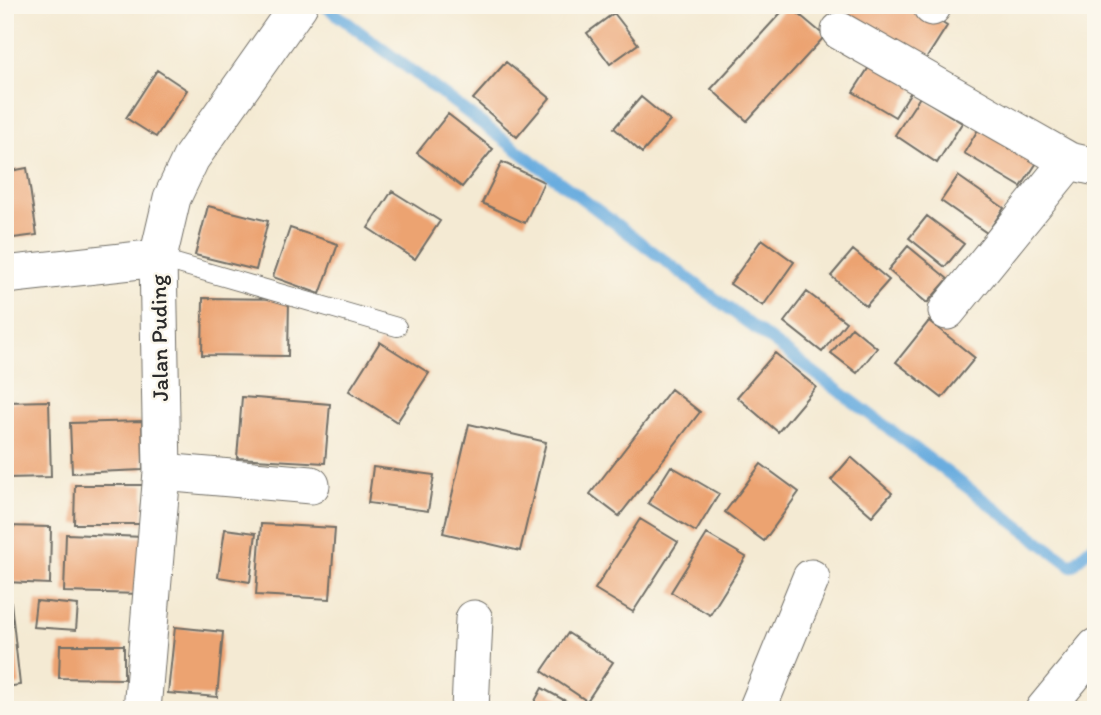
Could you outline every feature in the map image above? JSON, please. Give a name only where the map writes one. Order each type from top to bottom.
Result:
[{"type":"street","name":"Jalan Puding","points":[[142,710],[162,472],[158,258],[167,211],[191,158],[296,9]]},
{"type":"street","points":[[840,31],[1082,164],[947,311]]},
{"type":"street","points":[[5,275],[158,258]]},
{"type":"street","points":[[162,472],[311,485]]},
{"type":"street","points":[[757,710],[811,578]]},
{"type":"street","points":[[470,710],[474,619]]},
{"type":"street","points":[[1044,710],[1096,648]]},
{"type":"lane","points":[[158,258],[397,327]]},
{"type":"building","points":[[788,5],[825,36],[747,121],[711,89]]},
{"type":"building","points":[[832,5],[914,5],[947,26],[921,67],[830,10]]},
{"type":"building","points":[[614,13],[638,44],[610,64],[587,33]]},
{"type":"building","points":[[873,61],[914,87],[895,117],[853,92]]},
{"type":"building","points":[[506,62],[550,98],[517,137],[473,99]]},
{"type":"building","points":[[157,70],[187,90],[156,137],[126,118]]},
{"type":"building","points":[[641,97],[670,121],[642,153],[614,128]]},
{"type":"building","points":[[920,97],[962,123],[937,163],[895,135]]},
{"type":"building","points":[[448,114],[493,149],[462,187],[417,153]]},
{"type":"building","points":[[982,123],[1040,158],[1021,187],[964,153]]},
{"type":"building","points":[[502,162],[544,182],[525,223],[482,203]]},
{"type":"building","points":[[27,168],[37,235],[5,239],[5,172]]},
{"type":"building","points":[[958,176],[1004,208],[987,233],[941,201]]},
{"type":"building","points":[[392,191],[440,221],[415,259],[368,228]]},
{"type":"building","points":[[208,206],[268,221],[256,270],[195,255]]},
{"type":"building","points":[[927,216],[964,244],[945,267],[909,238]]},
{"type":"building","points":[[290,228],[338,244],[320,294],[273,277]]},
{"type":"building","points":[[762,239],[794,262],[763,306],[730,284]]},
{"type":"building","points":[[908,246],[948,279],[927,303],[888,270]]},
{"type":"building","points":[[853,250],[889,280],[866,306],[831,276]]},
{"type":"building","points":[[807,292],[846,322],[822,352],[784,322]]},
{"type":"building","points":[[203,298],[289,299],[288,356],[202,355]]},
{"type":"building","points":[[929,321],[975,358],[942,398],[896,362]]},
{"type":"building","points":[[852,327],[877,348],[857,373],[831,353]]},
{"type":"building","points":[[380,342],[429,373],[397,422],[349,391]]},
{"type":"building","points":[[775,353],[816,387],[778,432],[737,397]]},
{"type":"building","points":[[671,389],[700,412],[619,516],[590,494]]},
{"type":"building","points":[[242,397],[330,404],[325,463],[237,458]]},
{"type":"building","points":[[49,401],[51,477],[5,478],[5,402]]},
{"type":"building","points":[[142,421],[143,470],[72,473],[70,423]]},
{"type":"building","points":[[469,424],[546,442],[520,551],[443,533]]},
{"type":"building","points":[[851,457],[892,493],[872,516],[831,480]]},
{"type":"building","points":[[761,464],[799,492],[764,541],[725,512]]},
{"type":"building","points":[[671,466],[719,494],[696,532],[648,503]]},
{"type":"building","points":[[373,467],[434,475],[428,511],[368,503]]},
{"type":"building","points":[[75,485],[144,485],[143,524],[74,524]]},
{"type":"building","points":[[640,519],[678,542],[633,612],[595,589]]},
{"type":"building","points":[[261,524],[335,528],[330,599],[256,595]]},
{"type":"building","points":[[5,526],[51,527],[50,584],[5,582]]},
{"type":"building","points":[[225,529],[256,533],[250,582],[218,577]]},
{"type":"building","points":[[66,534],[144,537],[142,594],[64,592]]},
{"type":"building","points":[[707,534],[746,557],[710,615],[671,592]]},
{"type":"building","points":[[10,593],[20,685],[5,687],[5,594]]},
{"type":"building","points":[[36,601],[78,605],[76,630],[33,627]]},
{"type":"building","points":[[175,627],[223,632],[217,697],[168,693]]},
{"type":"building","points":[[568,633],[613,662],[587,701],[542,671]]},
{"type":"building","points":[[60,645],[124,645],[124,679],[59,678]]},
{"type":"building","points":[[542,688],[582,710],[530,710]]},
{"type":"waterway","points":[[324,5],[1072,566],[1096,542]]}]
